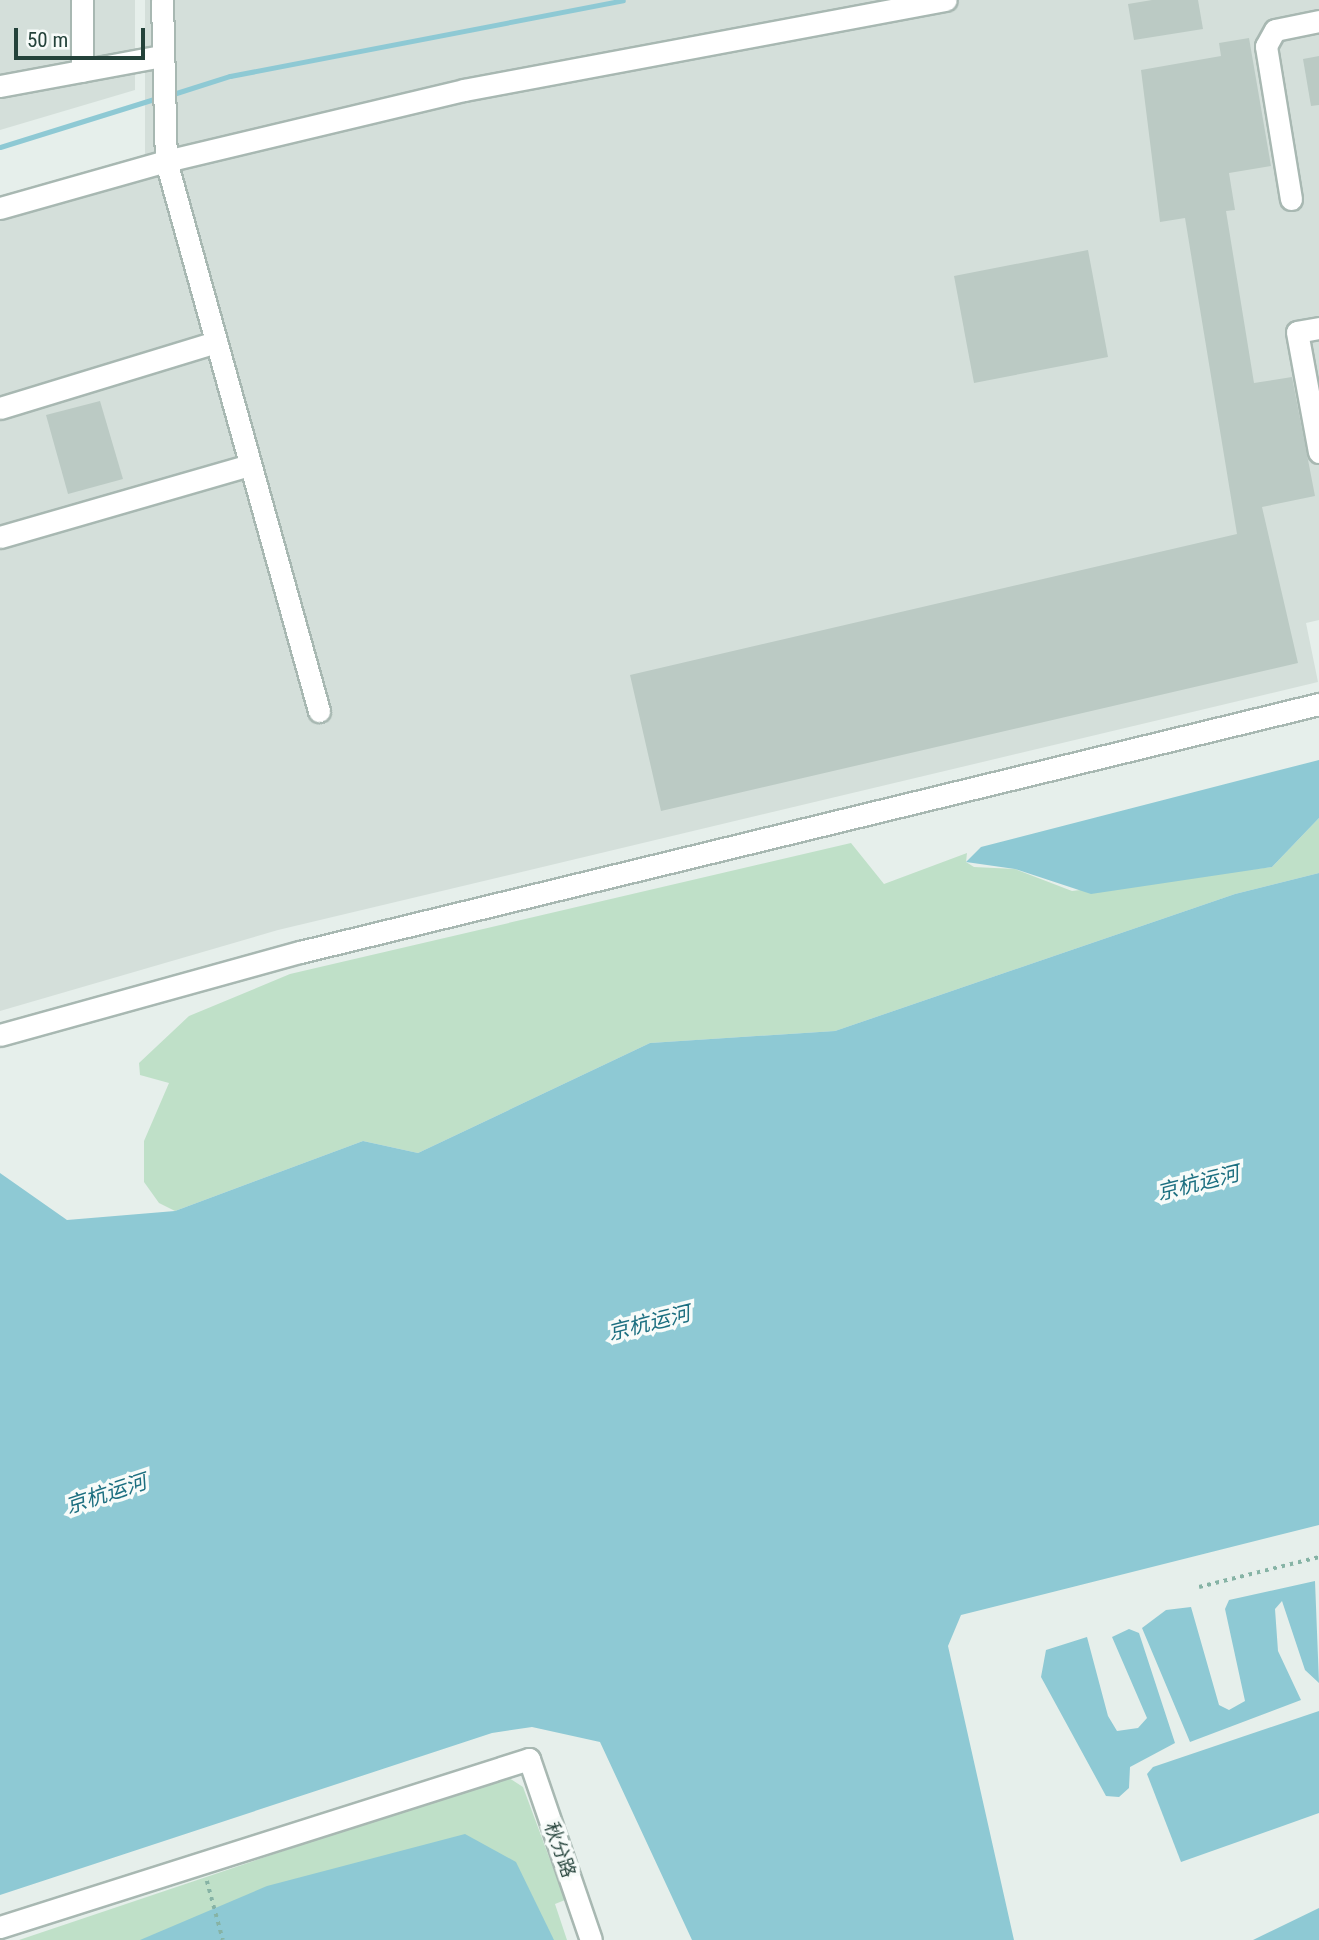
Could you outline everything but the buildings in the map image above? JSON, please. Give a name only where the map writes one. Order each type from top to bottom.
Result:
[{"type":"street","points":[[82,0],[82,71]]},
{"type":"street","points":[[162,0],[163,133],[166,161],[319,711]]},
{"type":"street","points":[[0,208],[166,161],[464,90],[946,0]]},
{"type":"street","points":[[1291,199],[1266,46],[1275,30],[1319,21]]},
{"type":"street","points":[[0,86],[82,71],[162,64]]},
{"type":"street","points":[[1319,328],[1297,332],[1319,452]]},
{"type":"street","points":[[0,408],[216,342]]},
{"type":"street","points":[[0,537],[250,465]]},
{"type":"street","points":[[0,1035],[300,952],[1319,704]]},
{"type":"street","name":"秋分路","points":[[203,1865],[529,1759],[591,1940]]},
{"type":"street","points":[[0,1927],[203,1865]]},
{"type":"path","points":[[1199,1587],[1319,1557]]},
{"type":"path","points":[[203,1865],[223,1940]]},
{"type":"shaded area","points":[[0,0],[135,0],[135,90],[0,130]]},
{"type":"shaded area","points":[[145,0],[1319,0],[1319,620],[1306,623],[1318,682],[278,930],[0,1011],[0,221],[145,178]]},
{"type":"green space","points":[[1319,818],[1319,873],[1235,894],[835,1031],[650,1043],[418,1153],[363,1141],[175,1211],[159,1203],[144,1182],[144,1141],[169,1083],[140,1075],[139,1063],[189,1016],[290,974],[851,843],[884,884],[967,853],[966,862],[974,867],[1015,869],[1072,891],[1272,867]]},
{"type":"green space","points":[[506,1776],[523,1787],[565,1900],[555,1904],[567,1940],[19,1940]]},
{"type":"water","points":[[1319,760],[1319,818],[1272,867],[1091,894],[1015,869],[966,862],[981,847]]},
{"type":"water","name":"京杭运河","points":[[1319,873],[1319,1525],[961,1615],[948,1646],[1014,1940],[692,1940],[600,1742],[532,1727],[492,1733],[0,1895],[0,1173],[67,1220],[175,1211],[363,1141],[418,1153],[650,1043],[835,1031],[1235,894]]},
{"type":"water","points":[[1315,1581],[1319,1683],[1305,1670],[1282,1601],[1275,1609],[1278,1651],[1301,1700],[1190,1742],[1142,1628],[1166,1610],[1191,1607],[1219,1705],[1229,1710],[1245,1701],[1225,1609],[1229,1600]]},
{"type":"water","points":[[1129,1629],[1139,1633],[1175,1743],[1130,1767],[1129,1788],[1119,1797],[1106,1796],[1041,1677],[1046,1650],[1087,1637],[1108,1716],[1117,1731],[1138,1728],[1147,1718],[1112,1637]]},
{"type":"water","points":[[1319,1711],[1319,1813],[1181,1862],[1147,1774],[1153,1767]]},
{"type":"water","points":[[465,1834],[516,1862],[554,1940],[140,1940],[267,1886]]},
{"type":"water","points":[[1319,1908],[1319,1940],[1253,1940]]},
{"type":"waterway","points":[[170,95],[230,76],[623,0]]},
{"type":"waterway","points":[[0,147],[161,97]]}]
